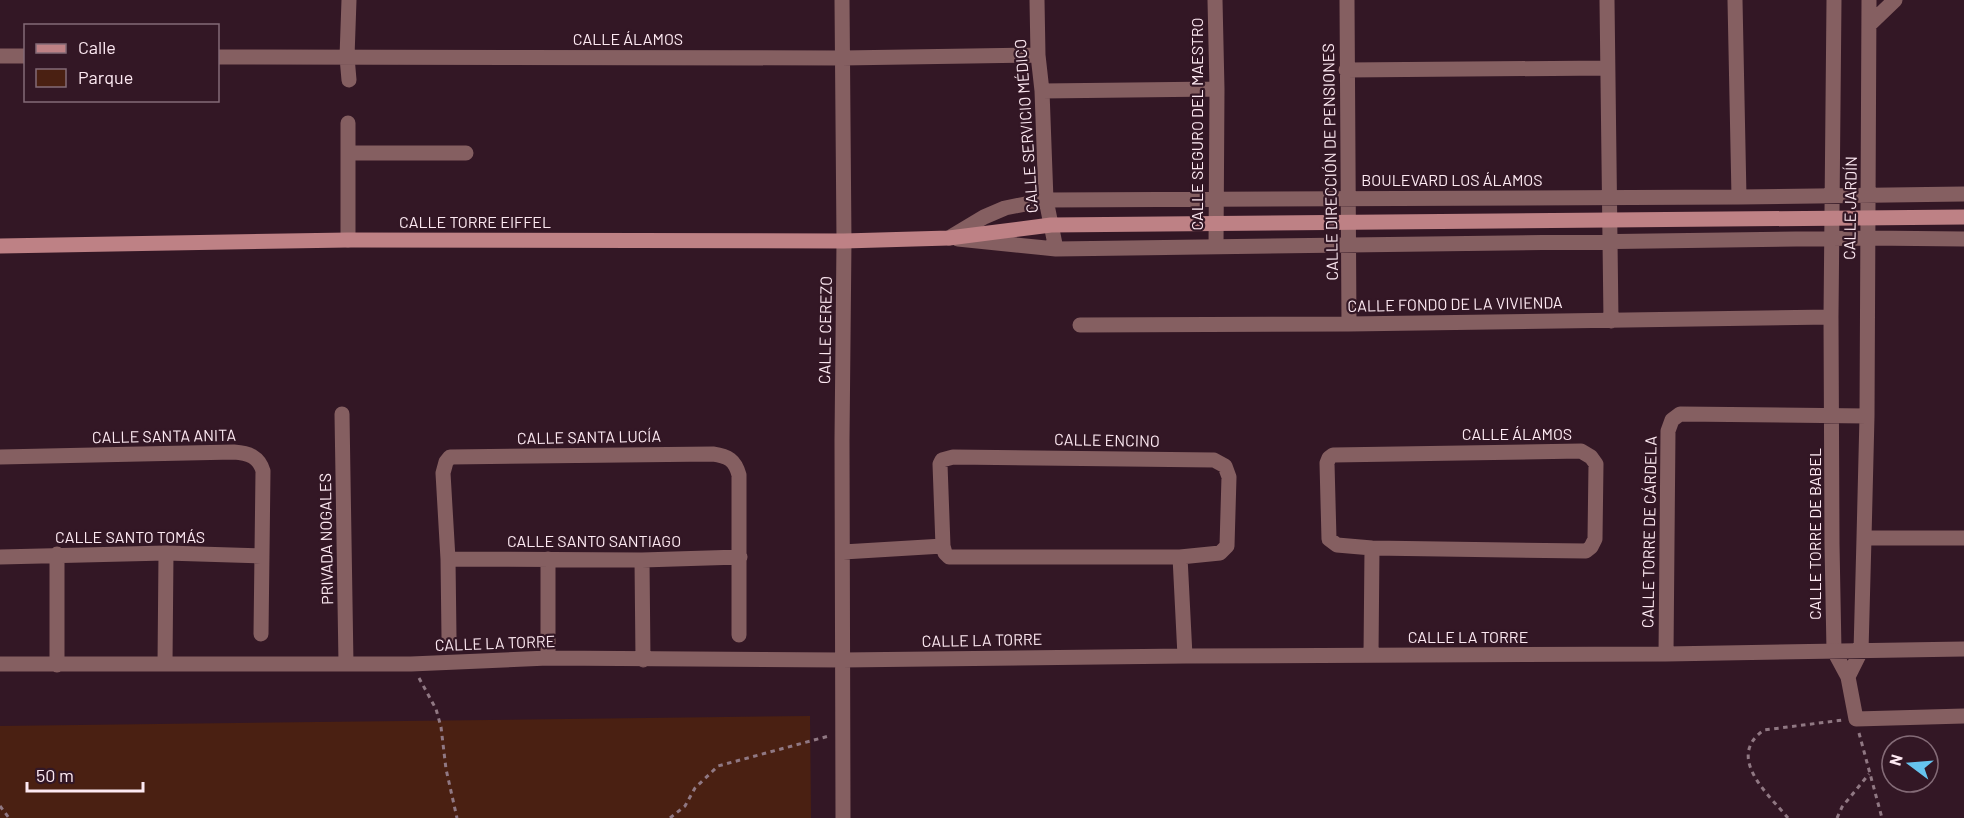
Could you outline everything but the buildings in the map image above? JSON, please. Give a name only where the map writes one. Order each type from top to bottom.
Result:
[{"type":"street","points":[[350,0],[347,57],[350,80]]},
{"type":"street","name":"CALLE CEREZO","points":[[842,0],[843,818]]},
{"type":"street","name":"CALLE SERVICIO MÉDICO","points":[[1037,0],[1046,200],[1056,249]]},
{"type":"street","name":"CALLE SEGURO DEL MAESTRO","points":[[1215,0],[1216,247]]},
{"type":"street","name":"CALLE DIRECCIÓN DE PENSIONES","points":[[1347,0],[1349,324]]},
{"type":"street","points":[[1606,0],[1611,321]]},
{"type":"street","points":[[1735,0],[1739,197]]},
{"type":"street","name":"CALLE JARDÍN","points":[[1833,416],[1831,218],[1834,0]]},
{"type":"street","name":"CALLE JARDÍN","points":[[1867,416],[1869,0]]},
{"type":"street","points":[[1869,25],[1895,0]]},
{"type":"street","name":"CALLE ÁLAMOS","points":[[219,57],[842,58],[1038,55]]},
{"type":"street","points":[[0,56],[24,56]]},
{"type":"street","points":[[1346,70],[1606,68]]},
{"type":"street","points":[[1042,91],[1217,89]]},
{"type":"street","points":[[348,123],[348,240]]},
{"type":"street","points":[[348,153],[466,153]]},
{"type":"street","name":"BOULEVARD LOS ÁLAMOS","points":[[949,238],[1005,208],[1046,200],[1964,194]]},
{"type":"street","points":[[949,238],[1051,225],[1964,217]]},
{"type":"street","points":[[949,238],[1056,249],[1868,238],[1964,239]]},
{"type":"street","name":"CALLE TORRE EIFFEL","points":[[0,246],[348,240],[844,241],[949,238]]},
{"type":"street","name":"CALLE FONDO DE LA VIVIENDA","points":[[1080,325],[1611,321],[1831,316]]},
{"type":"street","name":"PRIVADA NOGALES","points":[[342,414],[346,664]]},
{"type":"street","name":"CALLE TORRE DE CÁRDELA","points":[[1666,654],[1668,431],[1672,420],[1680,414],[1833,416]]},
{"type":"street","points":[[1833,416],[1867,416],[1861,651],[1848,676]]},
{"type":"street","name":"CALLE TORRE DE BABEL","points":[[1833,416],[1834,651]]},
{"type":"street","name":"CALLE ÁLAMOS","points":[[1576,451],[1587,453],[1596,464],[1595,539],[1592,547],[1586,551],[1372,548],[1337,545],[1329,539],[1327,463],[1333,455],[1576,451]]},
{"type":"street","name":"CALLE SANTA ANITA","points":[[0,457],[234,452],[252,456],[259,461],[263,471],[261,634]]},
{"type":"street","name":"CALLE SANTA LUCÍA","points":[[449,637],[448,559],[443,473],[446,462],[450,458],[690,454],[724,456],[734,462],[737,467],[740,557],[739,635]]},
{"type":"street","name":"CALLE ENCINO","points":[[947,458],[1214,460],[1225,466],[1229,477],[1227,546],[1220,553],[1180,557],[951,557],[945,553],[943,546],[940,464],[947,458]]},
{"type":"street","points":[[1864,538],[1964,538]]},
{"type":"street","name":"CALLE ENCINO","points":[[843,552],[943,546]]},
{"type":"street","points":[[1371,655],[1372,548]]},
{"type":"street","points":[[165,664],[166,553]]},
{"type":"street","name":"CALLE SANTO TOMÁS","points":[[0,557],[166,553],[261,556]]},
{"type":"street","points":[[57,554],[57,665]]},
{"type":"street","name":"CALLE SANTO SANTIAGO","points":[[448,559],[642,560],[740,557]]},
{"type":"street","points":[[1180,557],[1185,656]]},
{"type":"street","points":[[548,559],[548,658]]},
{"type":"street","points":[[642,560],[643,660]]},
{"type":"street","name":"CALLE LA TORRE","points":[[0,664],[411,664],[548,658],[842,660],[1666,654],[1964,649]]},
{"type":"street","points":[[1834,651],[1848,676],[1856,719],[1964,716]]},
{"type":"path","points":[[411,664],[436,709],[457,818]]},
{"type":"path","points":[[1788,818],[1753,777],[1749,763],[1749,748],[1754,737],[1764,730],[1856,719],[1882,818]]},
{"type":"path","points":[[670,818],[685,806],[695,788],[718,766],[843,732]]},
{"type":"path","points":[[1837,818],[1842,807],[1870,773]]},
{"type":"path","points":[[0,806],[9,818]]},
{"type":"green space","points":[[810,716],[811,818],[0,818],[0,726]]}]
